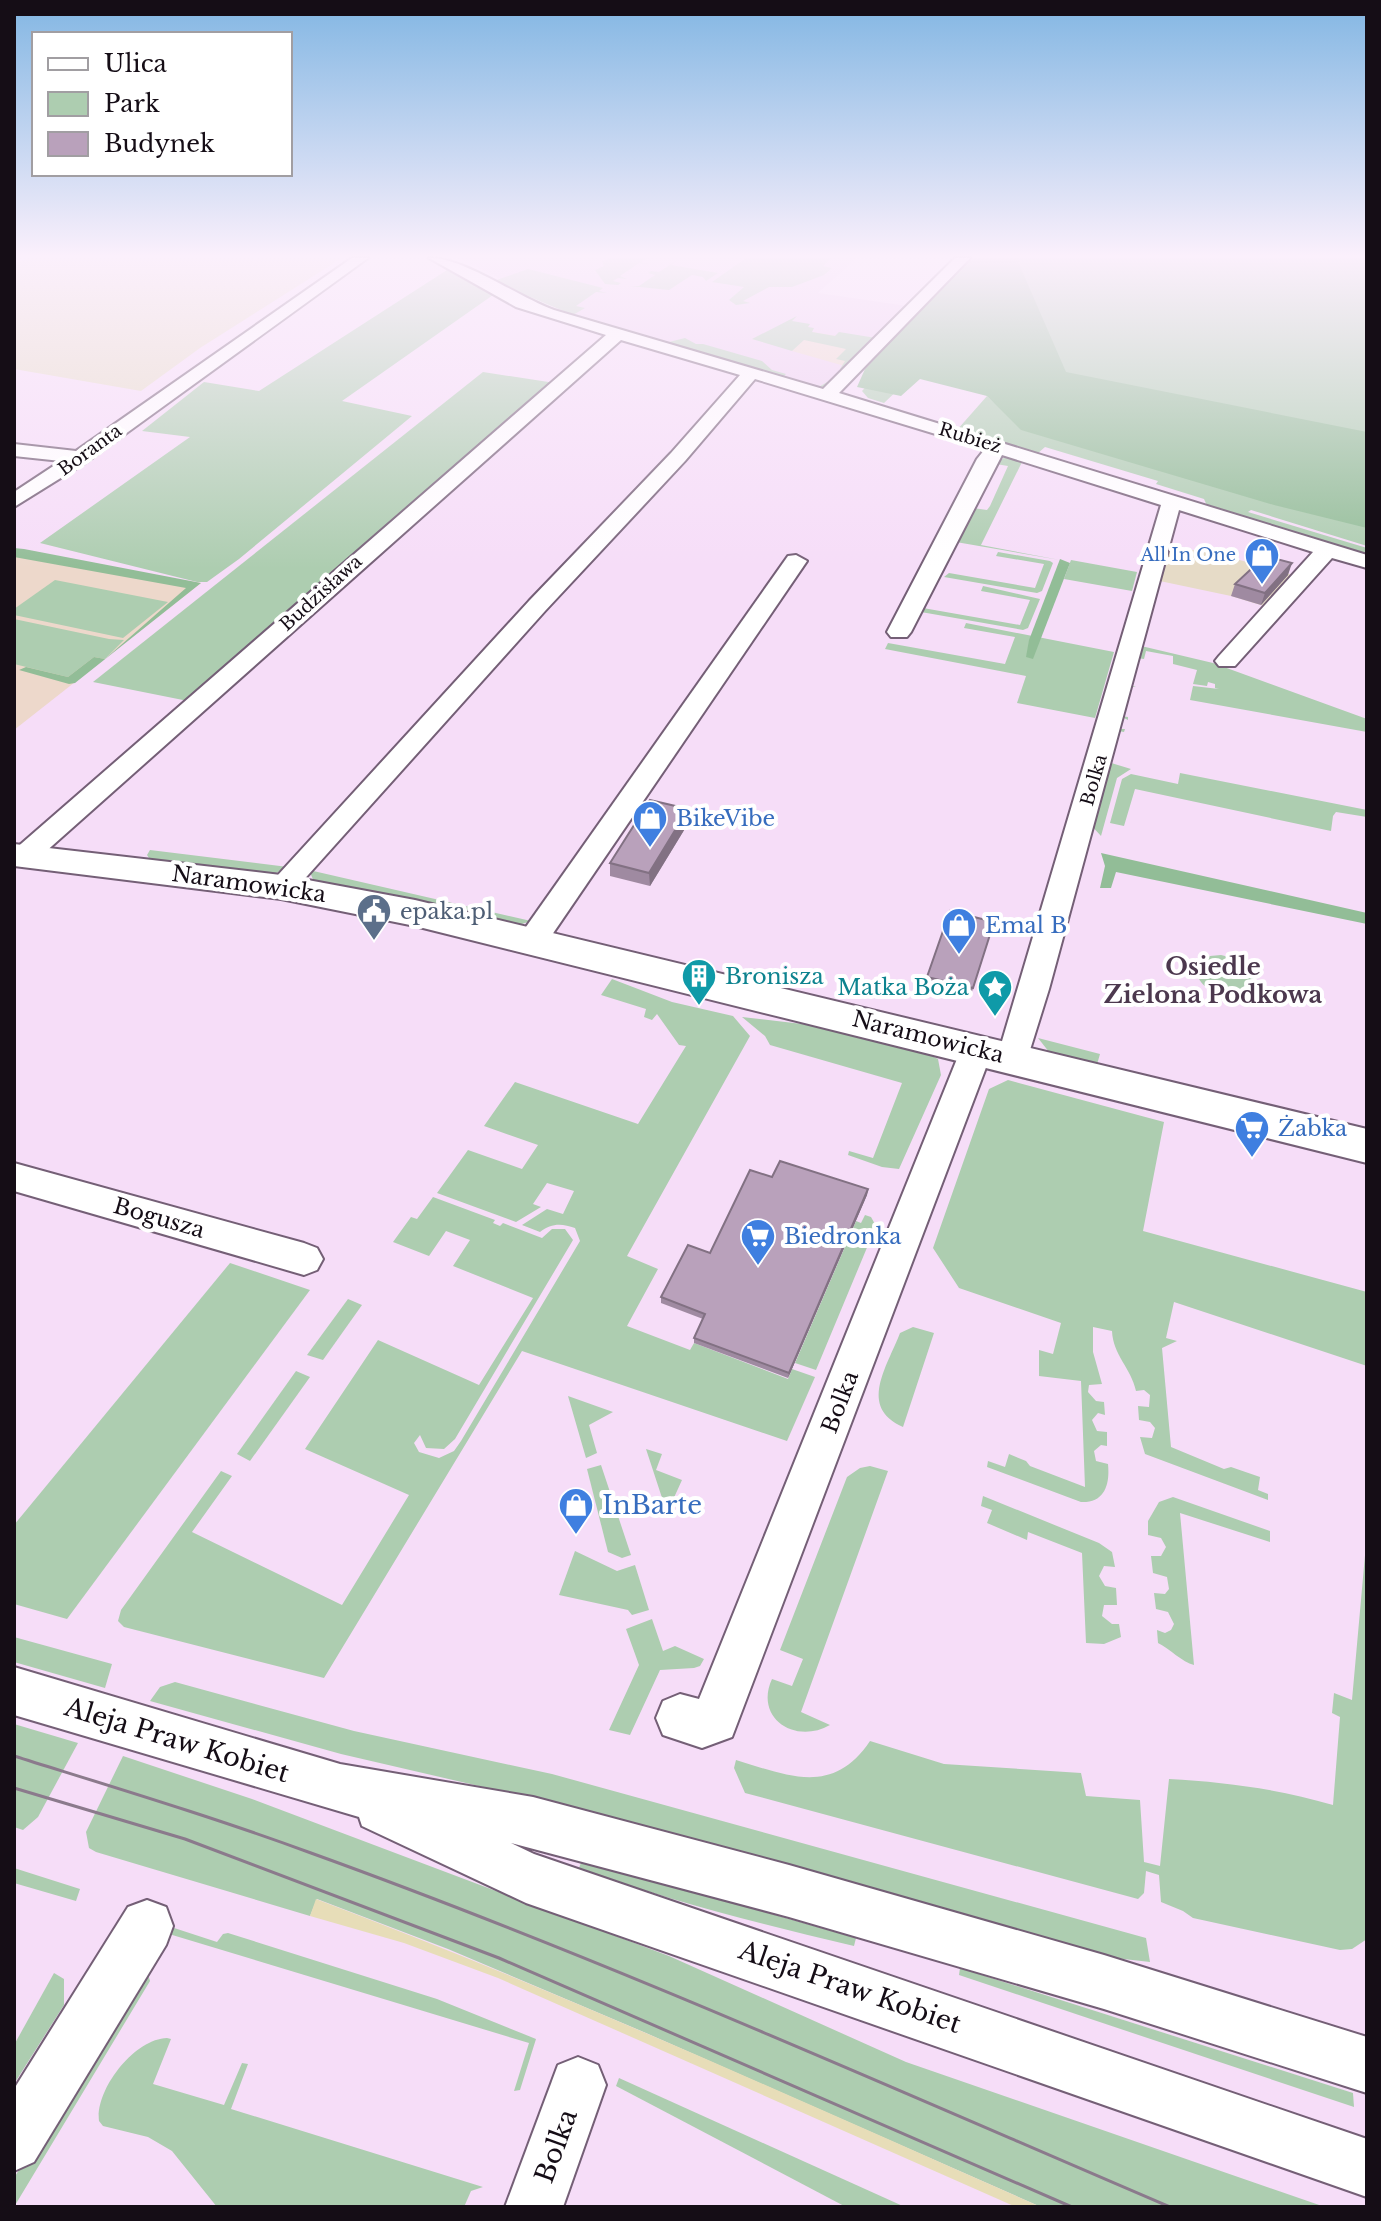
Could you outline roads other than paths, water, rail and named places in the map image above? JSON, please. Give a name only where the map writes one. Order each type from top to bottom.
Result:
[{"type":"street","name":"Boranta","points":[[14,501],[81,457],[209,362]]},
{"type":"street","name":"Budzisława","points":[[19,855],[586,362]]},
{"type":"street","name":"Rubież","points":[[715,362],[1367,562]]},
{"type":"street","points":[[827,395],[860,362]]},
{"type":"street","points":[[281,887],[537,606],[678,457],[751,373]]},
{"type":"street","points":[[899,632],[987,459],[998,447]]},
{"type":"street","points":[[14,450],[81,457]]},
{"type":"street","name":"Bolka","points":[[680,1718],[702,1724],[715,1720],[995,1054],[1110,721],[1129,640],[1173,502]]},
{"type":"street","points":[[1227,661],[1327,550]]},
{"type":"street","points":[[532,941],[796,561]]},
{"type":"street","name":"Naramowicka","points":[[19,855],[281,887],[415,913],[1367,1146]]},
{"type":"street","name":"Bogusza","points":[[14,1177],[304,1259]]},
{"type":"street","name":"Aleja Praw Kobiet","points":[[14,1691],[340,1789],[548,1826],[789,1891],[1104,1982],[1367,2065]]},
{"type":"street","name":"Aleja Praw Kobiet","points":[[340,1789],[526,1877],[1367,2168]]},
{"type":"street","points":[[14,2142],[147,1926]]},
{"type":"street","name":"Bolka","points":[[534,2207],[578,2085]]},
{"type":"tram line","points":[[14,1756],[274,1840],[528,1935],[1170,2207]]},
{"type":"tram line","points":[[14,1788],[185,1839],[499,1958],[1072,2207]]},
{"type":"place","name":"All In One","points":[[1262,586]]},
{"type":"place","name":"BikeVibe","points":[[650,849]]},
{"type":"place","name":"epaka.pl","points":[[374,942]]},
{"type":"place","name":"Emal B","points":[[959,956]]},
{"type":"place","name":"Bronisza","points":[[699,1007]]},
{"type":"place","name":"Matka Boża","points":[[995,1018]]},
{"type":"place","name":"Żabka","points":[[1252,1159]]},
{"type":"place","name":"Biedronka","points":[[758,1267]]},
{"type":"place","name":"InBarte","points":[[576,1536]]},
{"type":"district","name":"Osiedle Zielona Podkowa","points":[[1213,980]]}]
